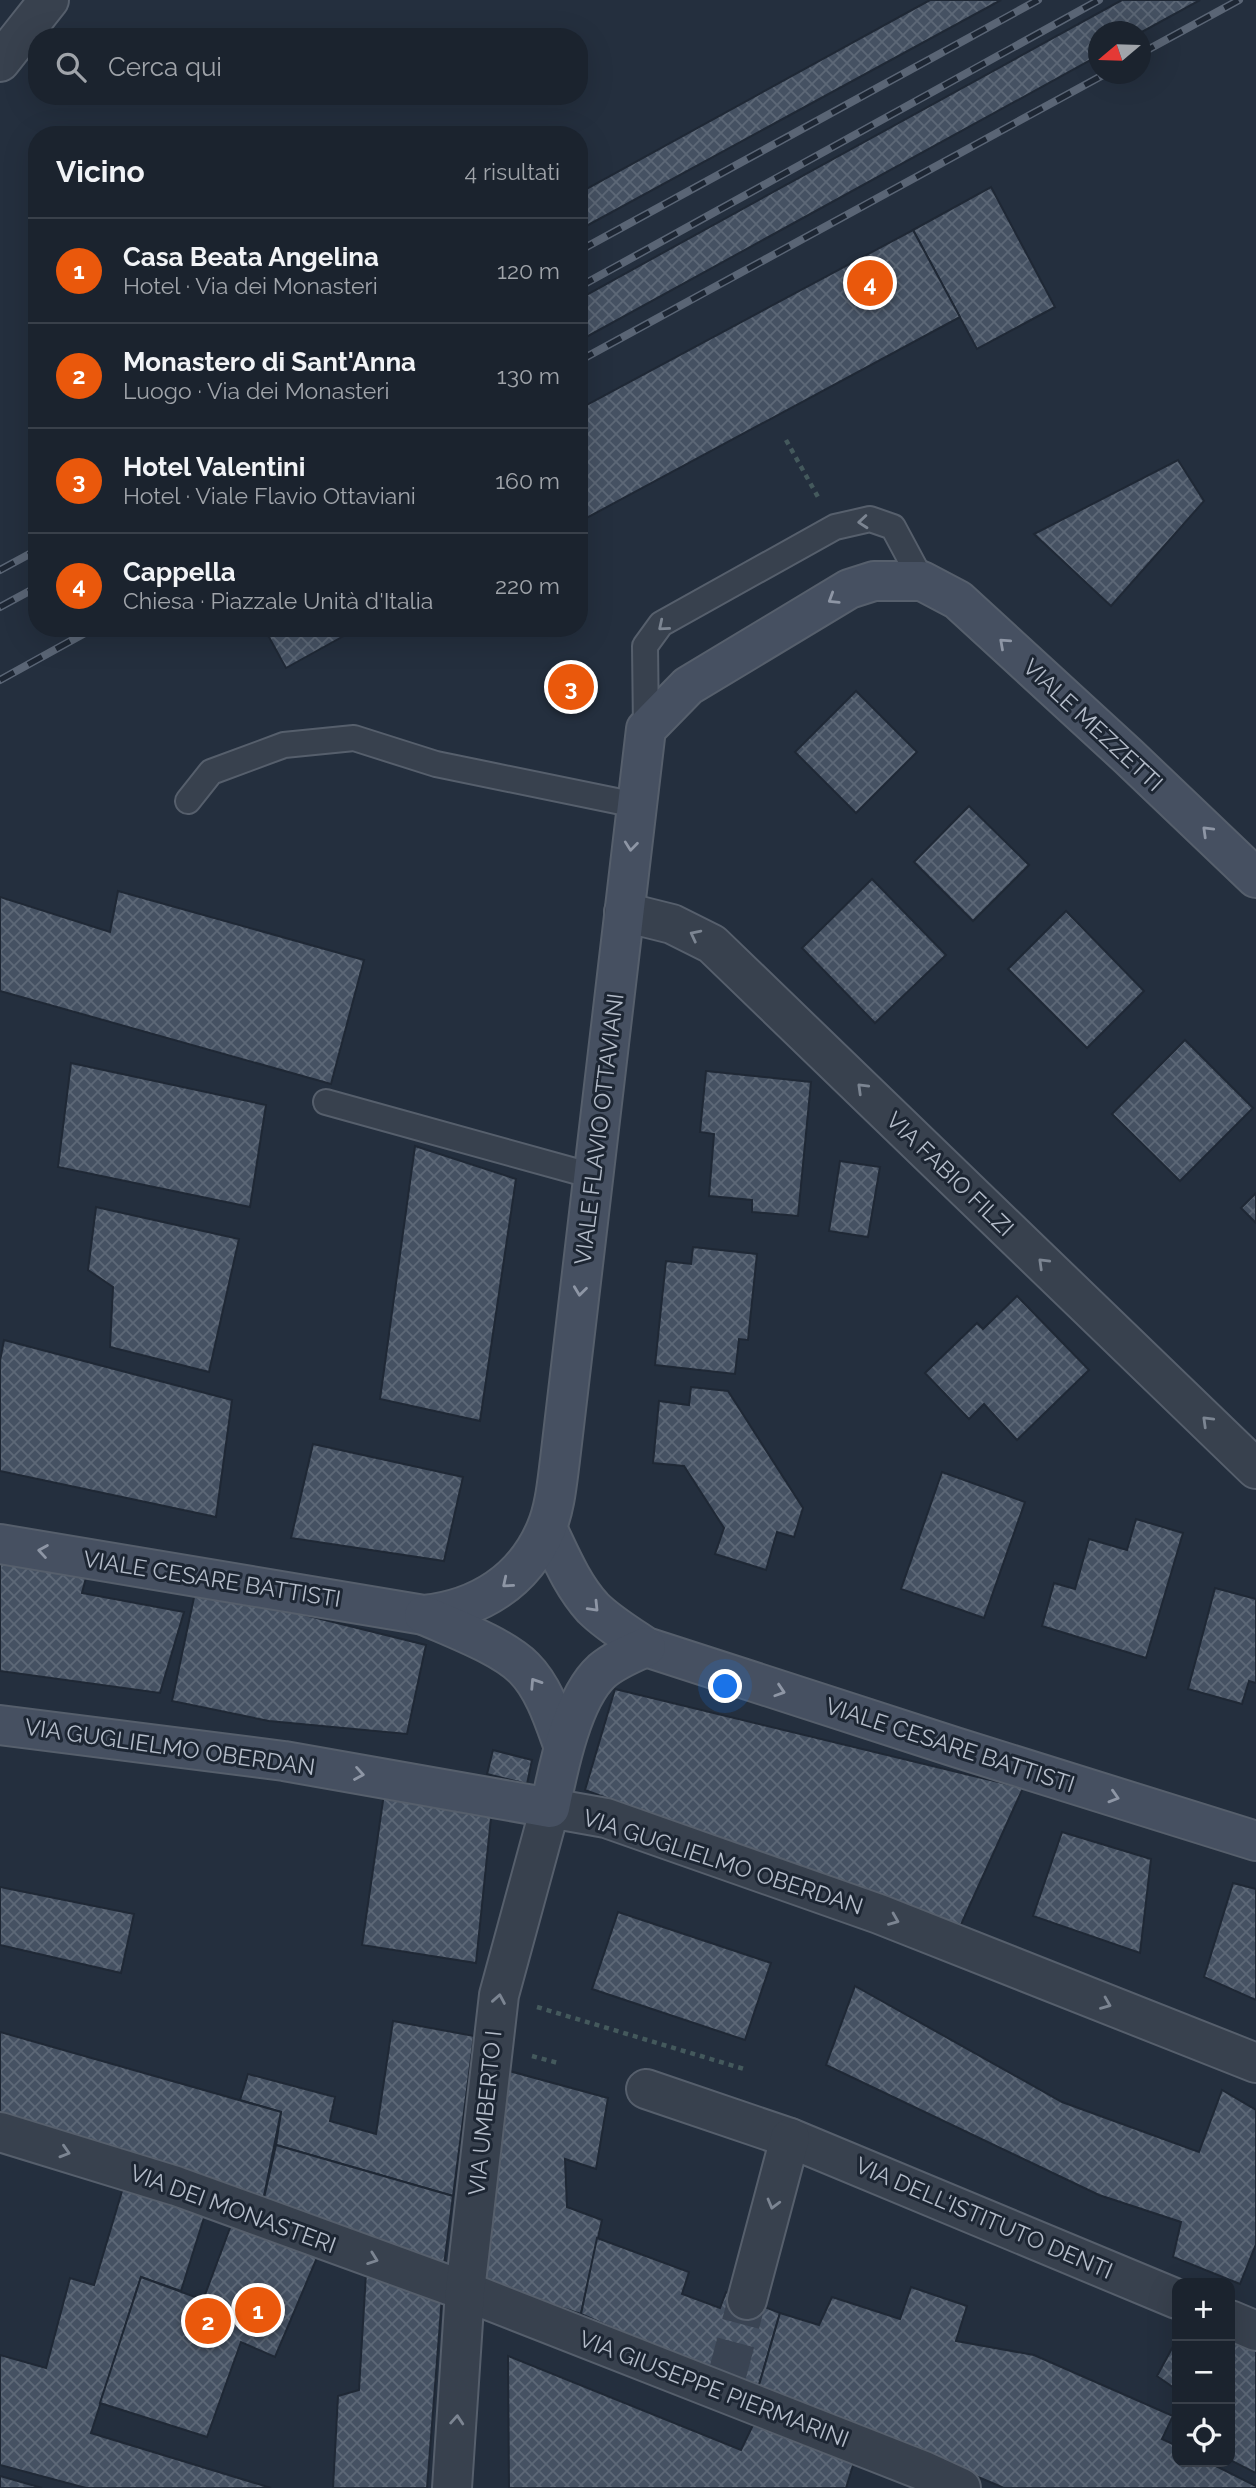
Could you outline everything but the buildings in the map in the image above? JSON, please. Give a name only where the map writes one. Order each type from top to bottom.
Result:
[{"type":"main road","points":[[646,729],[688,686],[849,589],[874,581],[922,581]]},
{"type":"main road","name":"VIALE MEZZETTI","points":[[922,581],[958,600],[1256,878]]},
{"type":"main road","name":"VIALE FLAVIO OTTAVIANI","points":[[547,1528],[560,1460],[646,729]]},
{"type":"main road","name":"VIALE CESARE BATTISTI","points":[[0,1544],[424,1615],[445,1613],[466,1606],[499,1590],[525,1566],[547,1528]]},
{"type":"main road","name":"VIALE CESARE BATTISTI","points":[[547,1528],[576,1586],[594,1608],[646,1647],[968,1752],[1256,1841]]},
{"type":"main road","name":"VIALE CESARE BATTISTI","points":[[424,1615],[507,1655],[525,1669],[540,1689],[563,1745]]},
{"type":"main road","points":[[563,1745],[589,1687],[600,1673],[616,1661],[646,1647]]},
{"type":"main road","name":"VIA GUGLIELMO OBERDAN","points":[[0,1725],[284,1760],[550,1808]]},
{"type":"main road","name":"VIA UMBERTO I","points":[[550,1808],[563,1745]]},
{"type":"street","points":[[0,62],[49,0]]},
{"type":"street","name":"VIA FABIO FILZI","points":[[624,912],[672,924],[712,944],[1256,1469]]},
{"type":"street","name":"VIA UMBERTO I","points":[[452,2488],[465,2291],[499,1995],[550,1808]]},
{"type":"street","name":"VIA GUGLIELMO OBERDAN","points":[[550,1808],[606,1818],[879,1914],[1256,2063]]},
{"type":"street","name":"VIA DELL'ISTITUTO DENTI","points":[[646,2090],[790,2138],[1172,2297]]},
{"type":"street","name":"VIA DEI MONASTERI","points":[[0,2132],[176,2186],[465,2291]]},
{"type":"street","points":[[747,2301],[790,2138]]},
{"type":"street","name":"VIA GIUSEPPE PIERMARINI","points":[[465,2291],[724,2385],[961,2488]]},
{"type":"street","points":[[1235,2322],[1256,2331]]},
{"type":"lane","points":[[646,729],[645,646],[661,624],[835,527],[870,519],[893,527],[922,581]]},
{"type":"lane","points":[[188,801],[211,772],[284,745],[354,738],[436,764],[636,805]]},
{"type":"lane","points":[[326,1102],[593,1176]]},
{"type":"path","points":[[786,440],[835,527]]},
{"type":"path","points":[[499,1995],[744,2069]]},
{"type":"tunnel","points":[[726,2379],[747,2300]]},
{"type":"railway","points":[[588,246],[1038,0]]},
{"type":"railway","points":[[588,282],[1099,0]]},
{"type":"railway","points":[[1151,48],[1239,0]]},
{"type":"railway","points":[[588,356],[1088,83]]},
{"type":"railway","points":[[0,570],[28,555]]},
{"type":"railway","points":[[0,607],[28,592]]},
{"type":"railway","points":[[0,680],[78,637]]},
{"type":"place","name":"Cappella","points":[[870,283]]},
{"type":"place","name":"Hotel Valentini","points":[[571,687]]},
{"type":"place","name":"Casa Beata Angelina","points":[[258,2310]]},
{"type":"place","name":"Monastero di Sant'Anna","points":[[208,2321]]}]
